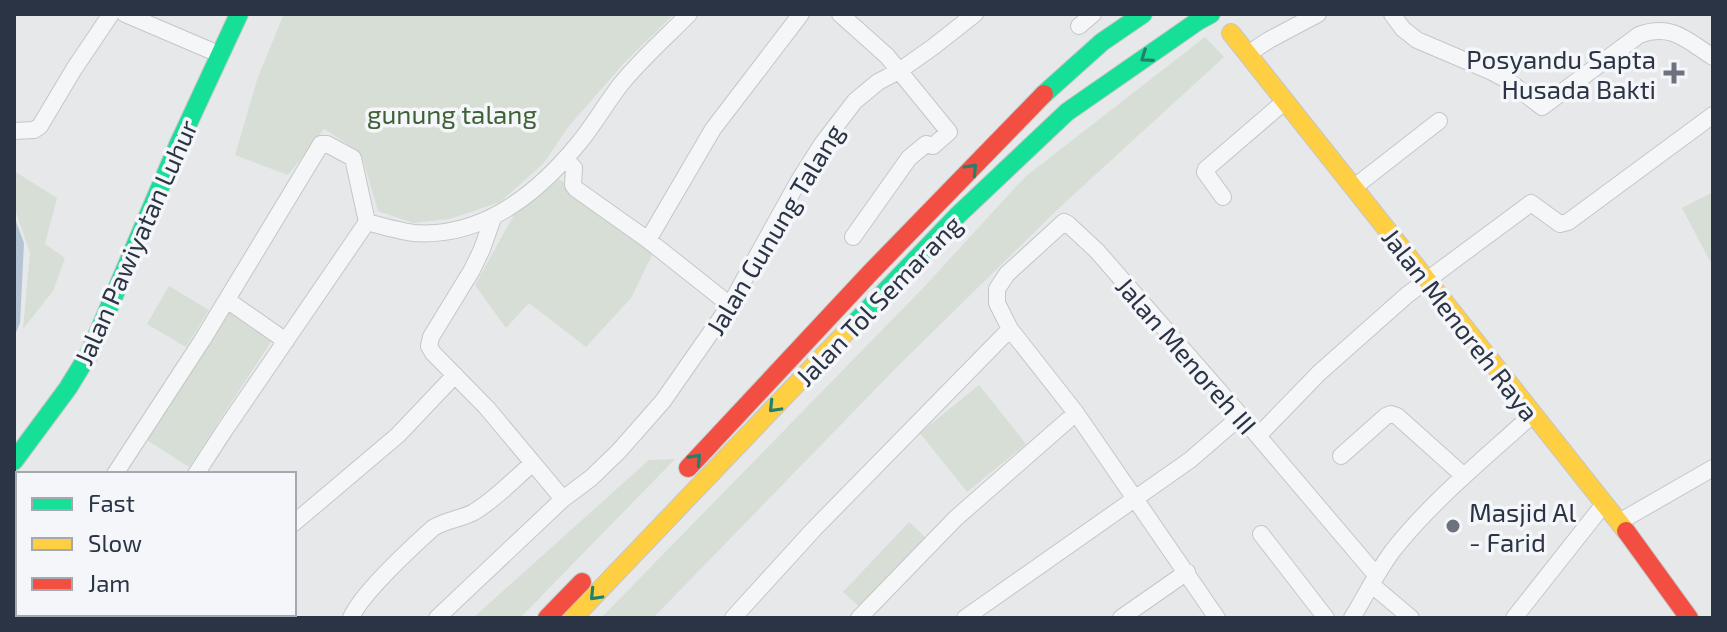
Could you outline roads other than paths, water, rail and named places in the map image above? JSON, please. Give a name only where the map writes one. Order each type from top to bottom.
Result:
[{"type":"main road","name":"Jalan Pawiyatan Luhur","points":[[14,461],[68,388],[90,352],[179,143],[239,14]]},
{"type":"main road","name":"Jalan Tol Semarang","points":[[675,482],[871,272],[1049,89],[1102,42],[1143,14]]},
{"type":"main road","name":"Jalan Tol Semarang","points":[[573,618],[980,194],[1067,112],[1211,14]]},
{"type":"main road","name":"Jalan Menoreh Raya","points":[[1231,33],[1619,522],[1689,618]]},
{"type":"main road","points":[[547,618],[598,564]]},
{"type":"main road","points":[[540,618],[576,587]]},
{"type":"street","points":[[14,131],[34,130],[45,119],[111,14]]},
{"type":"street","points":[[125,14],[221,55]]},
{"type":"street","points":[[367,222],[413,233],[437,233],[475,226],[527,197],[565,159],[624,81],[689,14]]},
{"type":"street","points":[[648,240],[713,129],[801,14]]},
{"type":"street","points":[[840,14],[887,56],[949,132],[933,146],[921,146],[909,158],[853,237]]},
{"type":"street","points":[[1079,26],[1093,14]]},
{"type":"street","points":[[1248,54],[1318,14]]},
{"type":"street","points":[[1392,14],[1403,29],[1417,40],[1507,80],[1542,107],[1639,35],[1653,30],[1666,30],[1713,57]]},
{"type":"street","name":"Jalan Gunung Talang","points":[[437,618],[563,499],[591,478],[663,401],[730,305],[798,182],[834,127],[855,101],[878,82],[899,71],[962,17]]},
{"type":"street","points":[[1223,197],[1205,172],[1206,169],[1284,102]]},
{"type":"street","points":[[1258,436],[1340,354],[1407,295],[1531,203],[1560,224],[1568,222],[1713,115]]},
{"type":"street","points":[[1353,188],[1439,121]]},
{"type":"street","points":[[116,472],[227,300],[321,144],[327,144],[353,158],[367,222],[197,472]]},
{"type":"street","points":[[565,159],[574,168],[575,188],[648,240],[730,305]]},
{"type":"street","points":[[493,218],[472,270],[431,337],[429,346],[487,408],[563,499]]},
{"type":"street","name":"Jalan Menoreh III","points":[[1010,329],[997,303],[997,289],[1007,274],[1062,223],[1067,222],[1097,251],[1241,416],[1374,580],[1411,618]]},
{"type":"street","points":[[227,300],[286,341]]},
{"type":"street","points":[[733,618],[814,529],[1010,329],[1076,413],[1217,618]]},
{"type":"street","points":[[296,521],[398,435],[455,375]]},
{"type":"street","points":[[859,618],[956,518],[1076,413]]},
{"type":"street","points":[[1341,456],[1391,414],[1464,476]]},
{"type":"street","points":[[1352,618],[1394,550],[1424,514],[1532,415]]},
{"type":"street","points":[[965,618],[1190,460],[1241,416]]},
{"type":"street","points":[[351,618],[368,594],[433,528],[459,520],[486,504],[533,463]]},
{"type":"street","points":[[1619,522],[1713,468]]},
{"type":"street","points":[[1514,618],[1604,504]]},
{"type":"street","points":[[1261,534],[1326,618]]},
{"type":"street","points":[[1121,618],[1187,572]]},
{"type":"water","points":[[14,216],[24,243],[20,323],[14,337]]},
{"type":"place","name":"Posyandu Sapta Husada Bakti","points":[[1674,73]]},
{"type":"place","name":"Masjid Al - Farid","points":[[1453,526]]},
{"type":"park label","name":"gunung talang","points":[[452,113]]}]
